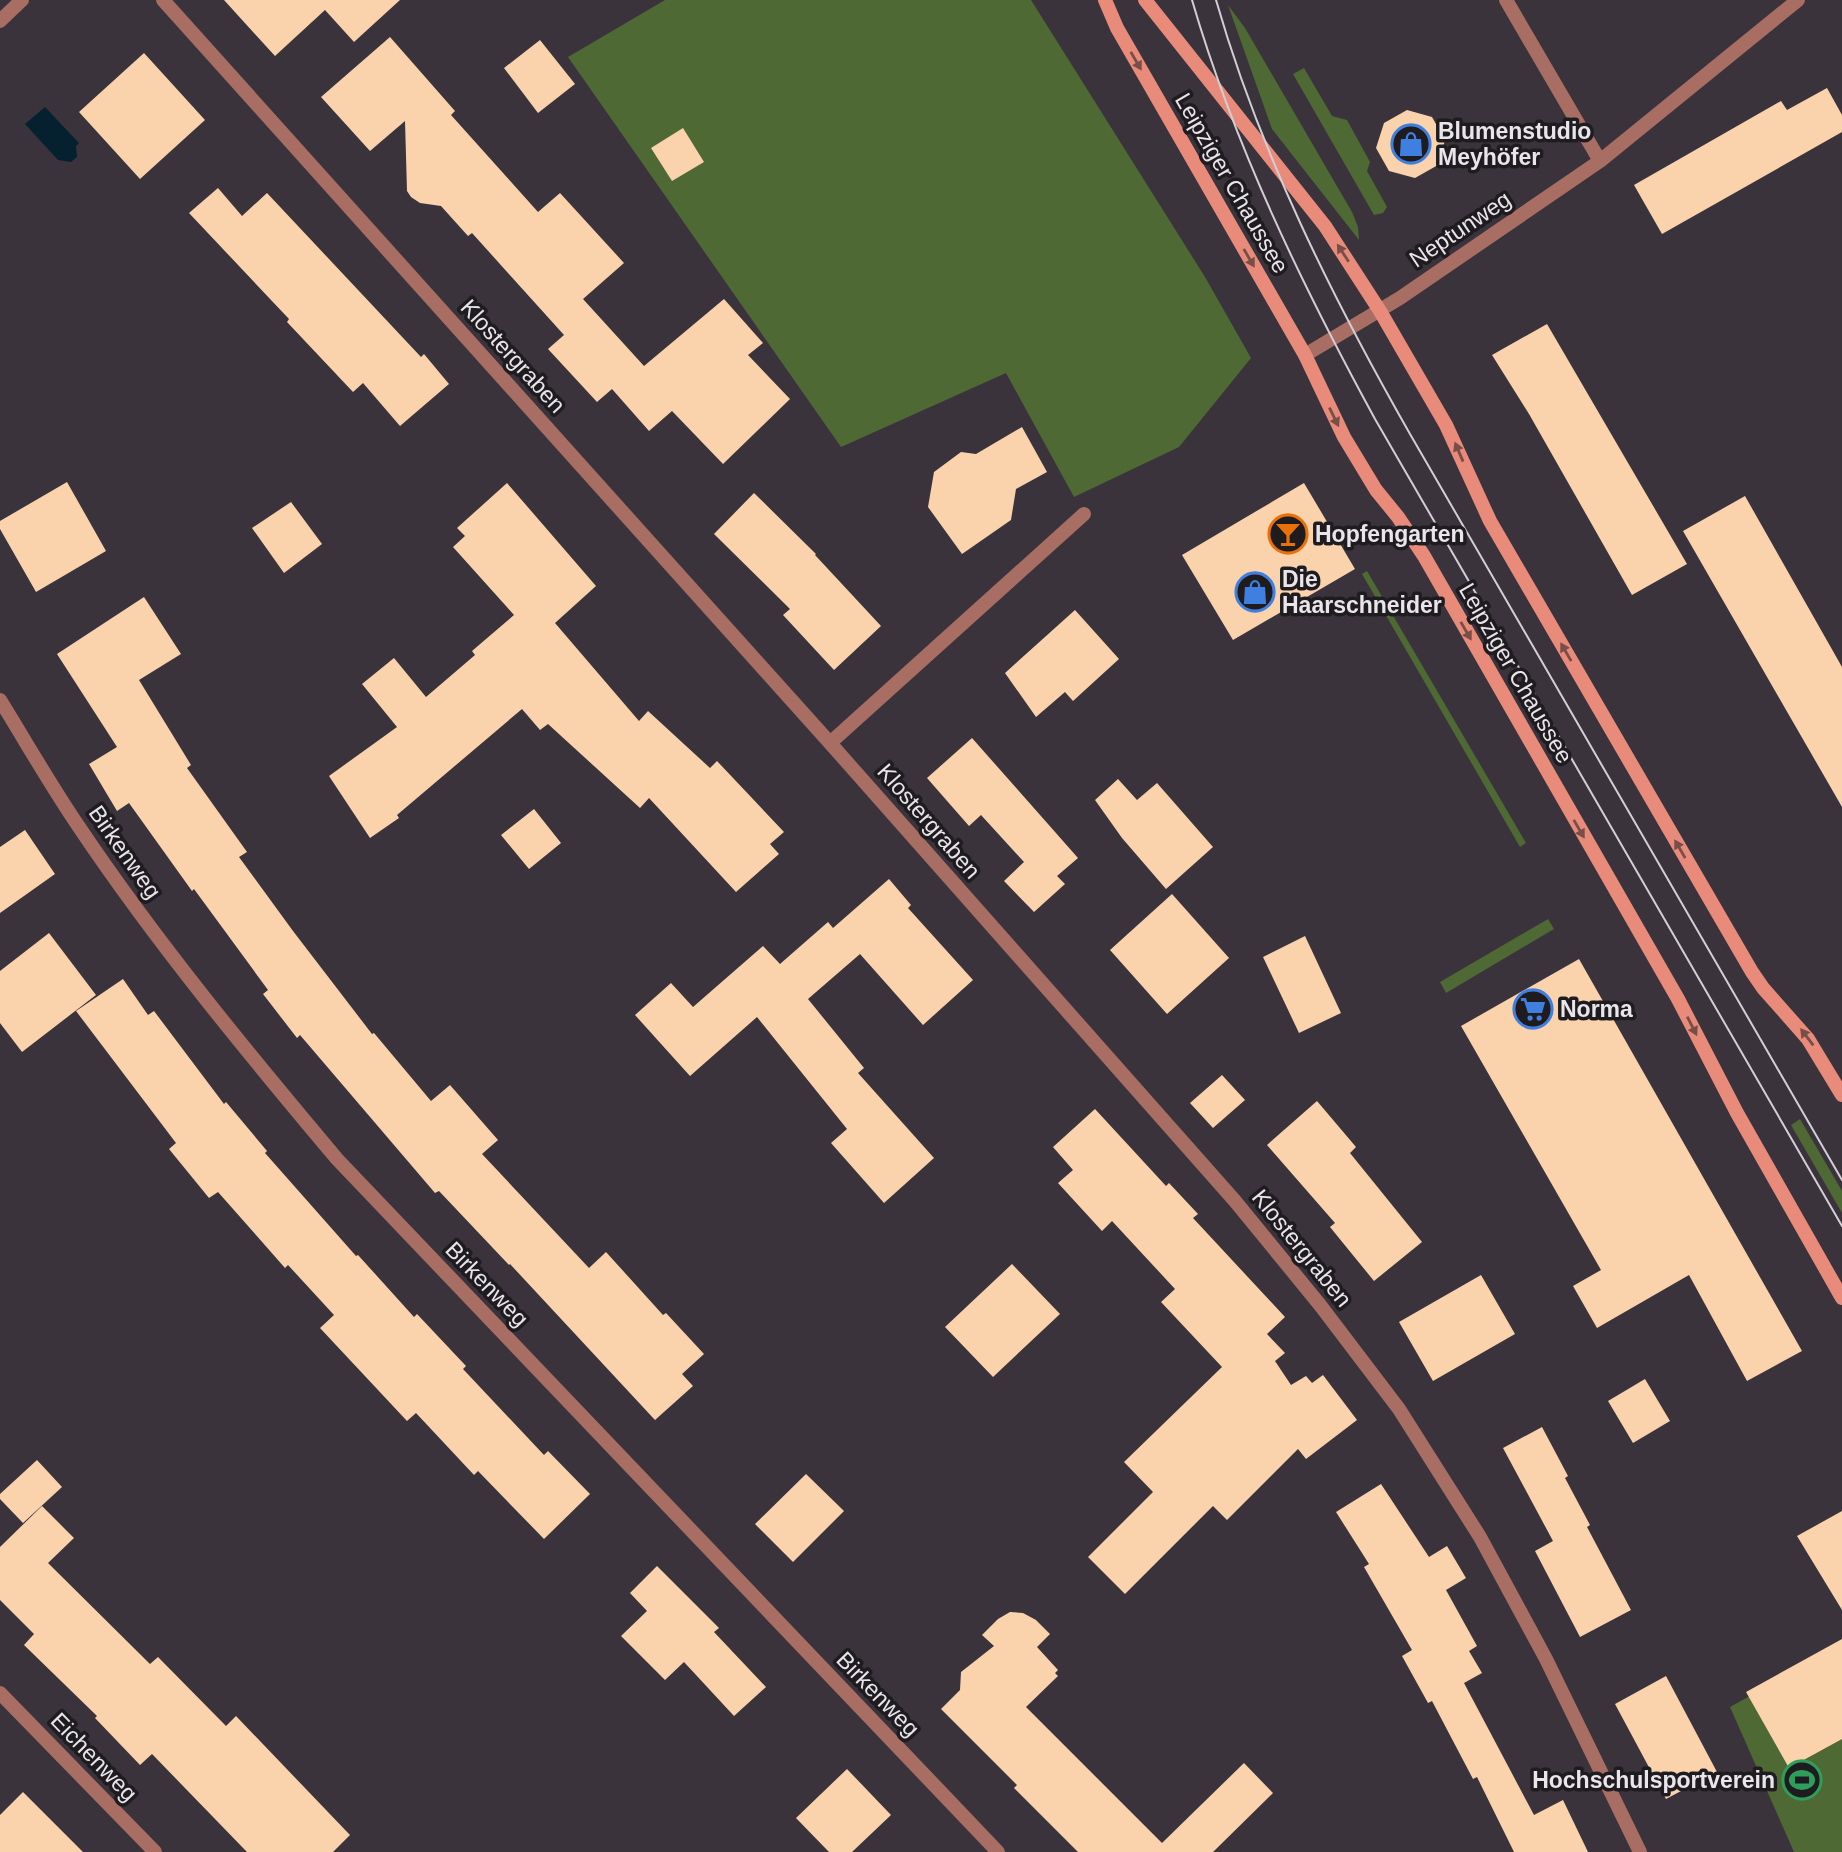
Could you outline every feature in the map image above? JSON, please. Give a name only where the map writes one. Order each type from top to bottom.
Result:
[{"type":"main road","name":"Leipziger Chaussee","points":[[1105,0],[1117,28],[1305,355],[1344,437],[1376,490],[1398,517],[1430,568],[1678,999],[1737,1114],[1842,1298]]},
{"type":"main road","name":"Leipziger Chaussee","points":[[1145,0],[1325,226],[1380,311],[1446,425],[1490,521],[1752,972],[1801,1029],[1842,1095]]},
{"type":"street","points":[[0,21],[22,0]]},
{"type":"street","name":"Klostergraben","points":[[163,0],[830,743],[1235,1201],[1311,1294],[1399,1409],[1501,1575],[1640,1852]]},
{"type":"street","points":[[1506,0],[1600,161]]},
{"type":"street","name":"Neptunweg","points":[[1305,355],[1380,311],[1600,161],[1798,0]]},
{"type":"street","points":[[830,743],[1084,514]]},
{"type":"street","name":"Birkenweg","points":[[0,700],[78,825],[140,913],[246,1049],[337,1159],[998,1852]]},
{"type":"street","name":"Eichenweg","points":[[0,1693],[155,1852]]},
{"type":"green space","points":[[665,0],[1031,0],[1205,277],[1251,358],[1179,447],[1074,497],[1006,373],[841,447],[568,57]]},
{"type":"green space","points":[[1228,5],[1245,28],[1352,212],[1358,227],[1359,240],[1272,129]]},
{"type":"green space","points":[[1304,68],[1332,116],[1347,120],[1370,162],[1367,171],[1387,207],[1383,213],[1374,215],[1293,74]]},
{"type":"green space","points":[[1367,571],[1526,843],[1520,847],[1362,574]]},
{"type":"green space","points":[[1548,919],[1554,929],[1446,993],[1440,982]]},
{"type":"green space","points":[[1800,1119],[1842,1191],[1842,1213],[1791,1125]]},
{"type":"green space","name":"Hochschulsportverein","points":[[1842,1645],[1842,1852],[1794,1852],[1730,1707]]},
{"type":"water","points":[[45,107],[79,143],[76,146],[77,157],[71,162],[58,160],[25,124]]},
{"type":"building","points":[[224,0],[400,0],[354,42],[325,10],[275,56]]},
{"type":"building","points":[[390,37],[455,111],[451,115],[538,212],[560,193],[624,263],[583,299],[644,366],[724,299],[763,343],[748,355],[790,399],[723,464],[672,411],[649,431],[612,389],[597,402],[548,349],[564,335],[472,233],[468,236],[441,206],[420,203],[411,197],[407,191],[405,121],[370,151],[321,97]]},
{"type":"building","points":[[540,40],[575,84],[538,113],[504,68]]},
{"type":"building","points":[[144,53],[205,120],[140,179],[79,112]]},
{"type":"building","points":[[1827,88],[1842,115],[1842,132],[1662,234],[1634,185],[1781,101],[1787,110]]},
{"type":"building","name":"Blumenstudio Meyhöfer","points":[[1407,110],[1432,117],[1445,140],[1438,165],[1415,178],[1389,171],[1376,148],[1384,123]]},
{"type":"building","points":[[683,128],[704,162],[672,181],[651,148]]},
{"type":"building","points":[[218,188],[242,216],[267,193],[421,357],[424,354],[449,384],[400,426],[363,383],[353,392],[287,322],[289,319],[189,213]]},
{"type":"building","points":[[1547,324],[1687,564],[1632,595],[1529,414],[1492,355]]},
{"type":"building","points":[[1022,427],[1047,472],[1016,489],[1011,520],[962,554],[928,507],[934,472],[961,452],[976,454]]},
{"type":"building","points":[[67,482],[106,551],[36,592],[0,529],[0,521]]},
{"type":"building","points":[[507,483],[596,586],[555,623],[639,721],[648,711],[710,768],[717,761],[784,832],[770,844],[779,854],[736,892],[649,798],[640,808],[548,724],[540,730],[522,709],[397,815],[399,818],[370,838],[329,776],[397,727],[362,684],[394,658],[426,697],[475,655],[472,651],[514,615],[453,547],[465,536],[457,528]]},
{"type":"building","points":[[1304,483],[1355,569],[1233,640],[1182,555]]},
{"type":"building","points":[[754,493],[816,554],[881,626],[834,670],[783,615],[790,609],[714,534]]},
{"type":"building","points":[[1745,496],[1842,667],[1842,807],[1683,531]]},
{"type":"building","points":[[291,502],[322,544],[284,573],[252,528]]},
{"type":"building","points":[[144,597],[181,654],[139,680],[191,765],[187,768],[247,852],[239,857],[293,931],[372,1034],[374,1033],[431,1101],[450,1085],[498,1140],[482,1154],[589,1268],[606,1252],[663,1315],[666,1313],[704,1354],[682,1374],[693,1386],[655,1420],[510,1264],[439,1191],[435,1193],[300,1035],[297,1038],[263,994],[268,990],[129,803],[117,811],[89,764],[117,747],[57,654]]},
{"type":"building","points":[[1075,610],[1119,659],[1073,701],[1065,692],[1036,717],[1005,673]]},
{"type":"building","points":[[972,738],[1078,858],[1057,876],[1065,884],[1034,912],[1004,881],[1024,862],[981,815],[969,826],[927,778]]},
{"type":"building","points":[[1118,779],[1137,800],[1157,783],[1213,847],[1166,889],[1122,838],[1095,800]]},
{"type":"building","points":[[534,809],[561,843],[529,869],[501,835]]},
{"type":"building","points":[[25,830],[55,874],[0,913],[0,847]]},
{"type":"building","points":[[889,879],[911,905],[908,908],[973,980],[923,1025],[860,954],[808,999],[864,1068],[858,1073],[934,1158],[884,1203],[831,1143],[847,1129],[757,1017],[690,1076],[635,1015],[671,983],[693,1007],[763,946],[780,964],[828,922],[833,928]]},
{"type":"building","points":[[1172,894],[1229,958],[1167,1014],[1110,950]]},
{"type":"building","points":[[49,933],[96,995],[22,1052],[0,1023],[0,971]]},
{"type":"building","points":[[1305,936],[1341,1013],[1299,1033],[1263,957]]},
{"type":"building","points":[[1579,959],[1802,1351],[1747,1381],[1689,1275],[1597,1328],[1573,1286],[1601,1270],[1461,1026]]},
{"type":"building","points":[[123,979],[148,1015],[154,1011],[224,1104],[226,1102],[267,1151],[265,1153],[356,1256],[358,1255],[414,1317],[417,1314],[466,1366],[463,1369],[544,1455],[548,1451],[590,1494],[544,1539],[478,1471],[474,1475],[416,1413],[407,1421],[320,1328],[334,1315],[288,1265],[285,1268],[218,1192],[209,1198],[169,1149],[176,1143],[76,1011]]},
{"type":"building","points":[[1222,1075],[1245,1100],[1213,1128],[1190,1103]]},
{"type":"building","points":[[1317,1101],[1356,1147],[1350,1153],[1422,1242],[1374,1281],[1330,1227],[1335,1223],[1267,1145]]},
{"type":"building","points":[[1095,1109],[1166,1186],[1169,1183],[1198,1214],[1193,1218],[1285,1317],[1267,1334],[1285,1353],[1275,1361],[1291,1385],[1306,1376],[1312,1383],[1323,1375],[1357,1420],[1306,1459],[1298,1449],[1227,1520],[1213,1506],[1125,1594],[1088,1557],[1153,1492],[1124,1462],[1222,1367],[1161,1302],[1175,1289],[1112,1221],[1102,1231],[1058,1183],[1073,1170],[1053,1147]]},
{"type":"building","points":[[1012,1264],[1060,1314],[993,1377],[945,1327]]},
{"type":"building","points":[[1481,1275],[1515,1334],[1433,1381],[1399,1322]]},
{"type":"building","points":[[1645,1379],[1670,1421],[1633,1443],[1608,1401]]},
{"type":"building","points":[[1542,1427],[1568,1476],[1565,1478],[1590,1525],[1587,1527],[1631,1610],[1580,1637],[1535,1551],[1553,1541],[1503,1448]]},
{"type":"building","points":[[37,1460],[62,1487],[23,1523],[0,1499],[0,1494]]},
{"type":"building","points":[[806,1474],[844,1511],[793,1562],[755,1524]]},
{"type":"building","points":[[1381,1484],[1429,1557],[1447,1546],[1466,1578],[1446,1590],[1477,1646],[1469,1651],[1482,1673],[1464,1683],[1534,1815],[1563,1800],[1588,1852],[1514,1852],[1477,1777],[1473,1779],[1432,1701],[1428,1703],[1402,1656],[1412,1650],[1364,1567],[1369,1564],[1336,1512]]},
{"type":"building","points":[[42,1506],[74,1538],[48,1563],[150,1664],[158,1657],[226,1726],[236,1716],[350,1835],[333,1852],[247,1852],[152,1754],[140,1765],[95,1718],[97,1716],[24,1645],[34,1634],[0,1600],[0,1547]]},
{"type":"building","points":[[1842,1511],[1842,1610],[1797,1536]]},
{"type":"building","points":[[657,1566],[719,1628],[714,1632],[766,1687],[734,1716],[684,1662],[665,1680],[621,1636],[647,1611],[630,1593]]},
{"type":"building","points":[[1010,1612],[1023,1613],[1036,1620],[1050,1634],[1037,1647],[1058,1670],[1055,1673],[1058,1676],[1026,1707],[1162,1843],[1244,1763],[1273,1793],[1213,1852],[1078,1852],[1014,1788],[1017,1785],[941,1709],[960,1690],[961,1672],[994,1646],[982,1635],[998,1619]]},
{"type":"building","points":[[1842,1639],[1842,1739],[1789,1768],[1746,1692]]},
{"type":"building","points":[[1666,1676],[1717,1772],[1666,1799],[1615,1704]]},
{"type":"building","points":[[847,1769],[891,1815],[852,1852],[829,1852],[796,1818]]},
{"type":"building","points":[[23,1792],[83,1852],[0,1852],[0,1815]]},
{"type":"tram line","points":[[1192,0],[1228,109],[1250,162],[1296,266],[1348,369],[1842,1226]]},
{"type":"tram line","points":[[1216,0],[1234,57],[1276,168],[1353,330],[1410,434],[1842,1180]]},
{"type":"place","name":"Blumenstudio Meyhöfer","points":[[1411,144]]},
{"type":"place","name":"Hopfengarten","points":[[1288,534]]},
{"type":"place","name":"Die Haarschneider","points":[[1255,592]]},
{"type":"place","name":"Norma","points":[[1533,1009]]},
{"type":"place","name":"Hochschulsportverein","points":[[1802,1780]]}]
